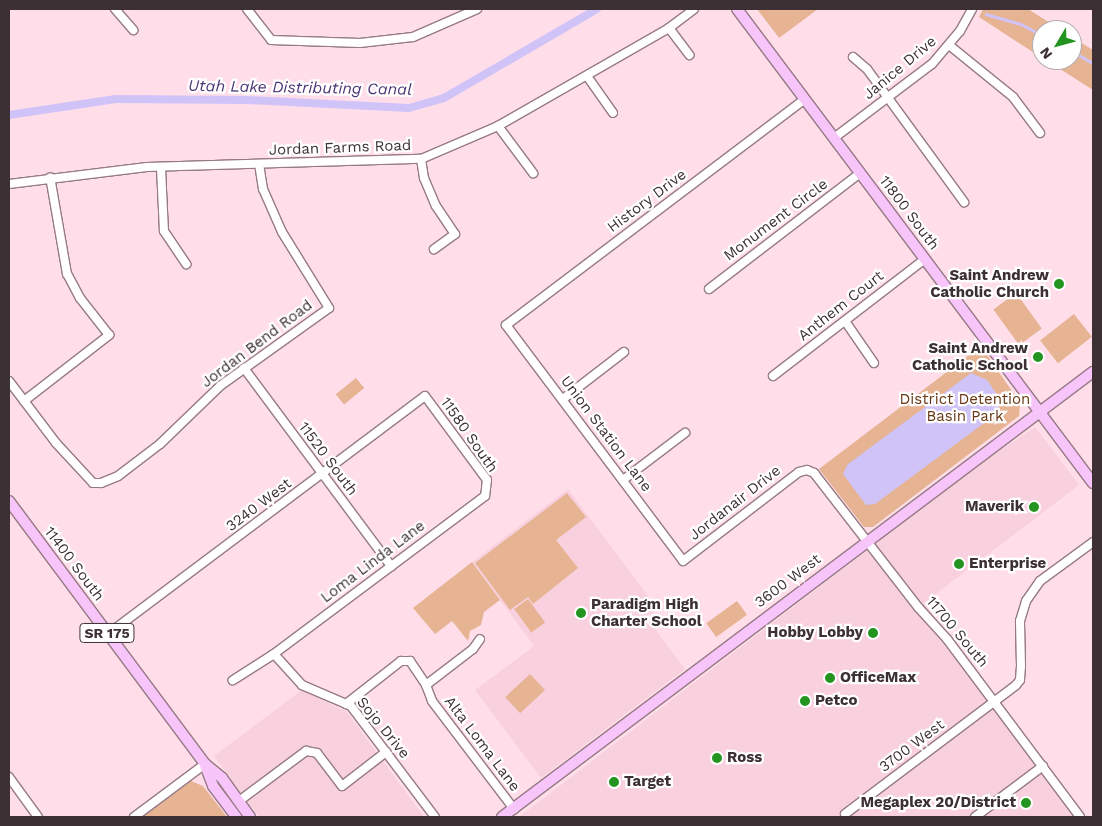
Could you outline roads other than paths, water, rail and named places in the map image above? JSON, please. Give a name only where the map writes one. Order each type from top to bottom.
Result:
[{"type":"main road","name":"11800 South","points":[[737,9],[1093,483]]},
{"type":"main road","name":"3600 West","points":[[502,817],[866,540],[1093,372]]},
{"type":"main road","name":"11400 South","points":[[9,501],[205,764],[222,778],[250,817]]},
{"type":"main road","name":"11400 South","points":[[205,764],[213,786],[236,817]]},
{"type":"street","points":[[115,9],[133,30]]},
{"type":"street","points":[[247,9],[271,40],[360,43],[414,37],[477,9]]},
{"type":"street","name":"Jordan Farms Road","points":[[9,184],[50,177],[160,168],[421,159],[498,126],[669,28],[694,9]]},
{"type":"street","name":"Janice Drive","points":[[834,138],[932,64],[949,45],[972,9]]},
{"type":"street","points":[[669,28],[689,54]]},
{"type":"street","points":[[949,45],[1013,98],[1040,133]]},
{"type":"street","points":[[853,57],[867,69],[964,202]]},
{"type":"street","points":[[587,76],[613,113]]},
{"type":"street","name":"History Drive","points":[[506,325],[804,99]]},
{"type":"street","points":[[498,126],[532,173]]},
{"type":"street","points":[[421,159],[424,178],[436,206],[455,234],[434,249]]},
{"type":"street","name":"Jordan Bend Road","points":[[24,401],[56,443],[93,483],[101,483],[118,476],[160,444],[244,368],[329,308],[282,232],[263,189],[259,164]]},
{"type":"street","points":[[160,168],[164,231],[186,264]]},
{"type":"street","name":"Monument Circle","points":[[709,289],[860,172]]},
{"type":"street","points":[[9,382],[24,401],[109,335],[80,298],[66,274],[50,177]]},
{"type":"street","name":"Anthem Court","points":[[773,376],[925,259]]},
{"type":"street","points":[[845,321],[874,363]]},
{"type":"street","name":"Union Station Lane","points":[[506,325],[682,561]]},
{"type":"street","points":[[563,399],[624,352]]},
{"type":"street","name":"11520 South","points":[[244,368],[391,566]]},
{"type":"street","name":"3240 West","points":[[108,634],[425,396]]},
{"type":"street","name":"11580 South","points":[[425,396],[487,480],[487,490]]},
{"type":"street","points":[[623,480],[685,433]]},
{"type":"street","name":"11700 South","points":[[806,470],[814,473],[995,701],[1080,817]]},
{"type":"street","name":"Jordanair Drive","points":[[682,561],[799,472],[806,470]]},
{"type":"street","name":"Loma Linda Lane","points":[[233,680],[274,654],[479,500],[487,490]]},
{"type":"street","name":"3700 West","points":[[845,814],[1020,680],[1020,621],[1033,589],[1093,542]]},
{"type":"street","points":[[426,684],[473,649],[480,638]]},
{"type":"street","name":"Sojo Drive","points":[[274,654],[302,685],[346,704],[386,752],[435,817]]},
{"type":"street","name":"Alta Loma Lane","points":[[346,704],[404,660],[413,663],[426,684],[432,701],[514,809]]},
{"type":"street","points":[[238,801],[306,751],[316,753],[342,786],[386,752]]},
{"type":"street","points":[[134,817],[205,764]]},
{"type":"street","points":[[975,817],[1042,766]]},
{"type":"street","points":[[9,777],[38,817]]},
{"type":"waterway","name":"Utah Lake Distributing Canal","points":[[9,115],[116,99],[247,100],[409,108],[444,98],[597,9]]},
{"type":"waterway","points":[[986,14],[1021,24],[1032,30]]},
{"type":"waterway","points":[[1082,57],[1093,63]]},
{"type":"place","name":"Saint Andrew Catholic Church","points":[[1059,284]]},
{"type":"place","name":"Saint Andrew Catholic School","points":[[1038,357]]},
{"type":"place","name":"Maverik","points":[[1034,507]]},
{"type":"place","name":"Enterprise","points":[[959,564]]},
{"type":"place","name":"Paradigm High Charter School","points":[[581,613]]},
{"type":"place","name":"Hobby Lobby","points":[[873,633]]},
{"type":"place","name":"OfficeMax","points":[[830,678]]},
{"type":"place","name":"Petco","points":[[805,701]]},
{"type":"place","name":"Ross","points":[[717,758]]},
{"type":"place","name":"Target","points":[[614,782]]},
{"type":"place","name":"Megaplex 20/District","points":[[1026,803]]},
{"type":"park label","name":"District Detention Basin Park","points":[[965,408]]}]
